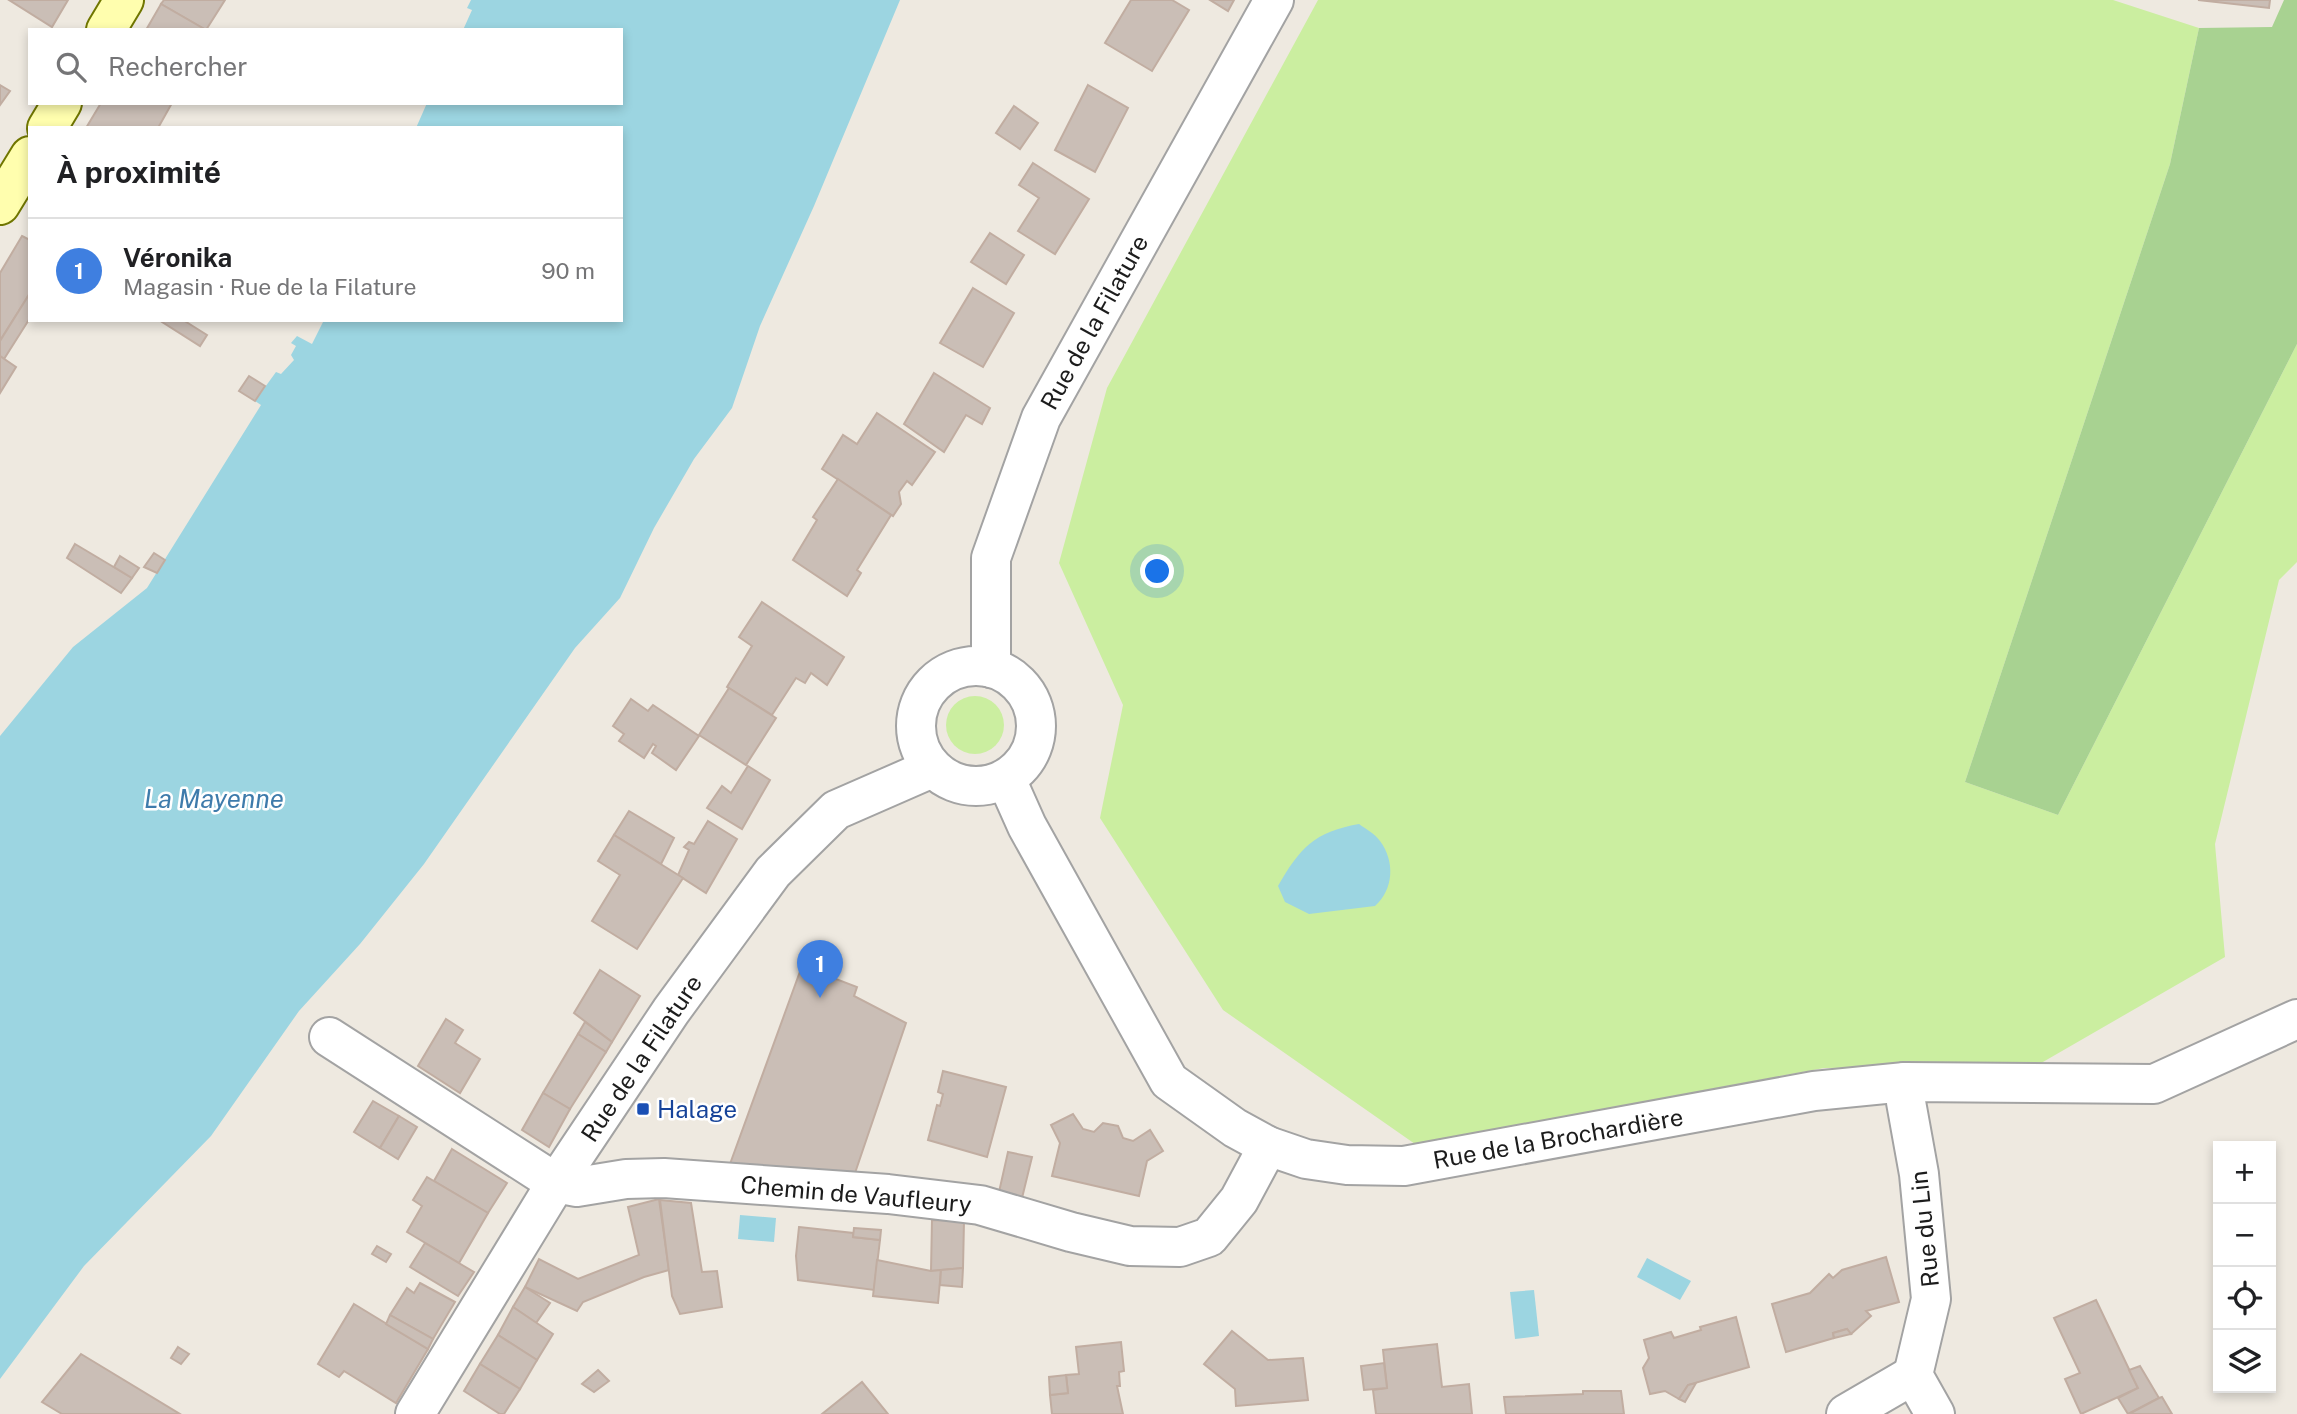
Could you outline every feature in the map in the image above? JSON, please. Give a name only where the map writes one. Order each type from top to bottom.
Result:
[{"type":"main road","points":[[107,28],[124,0]]},
{"type":"main road","points":[[48,126],[61,105]]},
{"type":"main road","points":[[0,205],[28,159]]},
{"type":"street","name":"Rue de la Filature","points":[[991,668],[991,558],[1041,418],[1274,0]]},
{"type":"street","points":[[974,666],[991,668],[1010,676],[1024,690],[1034,708],[1036,729],[1032,748],[1022,766],[1006,779],[988,785],[967,786],[948,780],[932,768],[922,754],[917,738],[916,720],[920,704],[929,689],[941,677],[956,669],[974,666]]},
{"type":"street","name":"Rue de la Filature","points":[[415,1414],[556,1183],[671,1011],[773,872],[836,810],[932,768]]},
{"type":"street","name":"Rue de la Brochardière","points":[[1006,779],[1027,826],[1170,1081],[1235,1128],[1268,1146],[1306,1158],[1347,1166],[1404,1166],[1814,1091],[1905,1082],[2154,1084],[2297,1019]]},
{"type":"street","points":[[330,1037],[556,1183]]},
{"type":"street","name":"Rue du Lin","points":[[1905,1082],[1919,1174],[1931,1299],[1913,1375]]},
{"type":"street","name":"Chemin de Vaufleury","points":[[556,1183],[576,1187],[626,1179],[664,1178],[888,1194],[980,1205],[1130,1246],[1180,1247],[1209,1237],[1239,1200],[1268,1146]]},
{"type":"street","points":[[1846,1414],[1913,1375],[1935,1414]]},
{"type":"green space","points":[[1318,0],[2113,0],[2199,28],[2170,164],[1965,782],[2058,815],[2297,344],[2297,562],[2279,580],[2215,844],[2225,957],[2036,1066],[1824,1068],[1415,1144],[1223,1010],[1100,818],[1123,705],[1059,563],[1107,388]]},
{"type":"green space","points":[[2284,0],[2297,0],[2297,344],[2058,815],[1965,782],[2170,164],[2199,28],[2272,27]]},
{"type":"green space","points":[[975,696],[996,704],[1004,725],[996,746],[975,754],[954,746],[946,725],[954,704]]},
{"type":"water","name":"La Mayenne","points":[[471,0],[900,0],[814,206],[760,326],[732,408],[694,459],[654,528],[620,598],[575,648],[424,864],[360,944],[299,1011],[211,1136],[84,1266],[0,1379],[0,736],[73,647],[147,588],[261,405],[255,401],[276,372],[281,374],[294,360],[291,355],[296,346],[291,343],[297,336],[312,344],[323,322],[623,322],[623,126],[417,126],[426,105],[623,105],[623,28],[464,28],[472,10],[467,8]]},
{"type":"water","points":[[1359,824],[1380,841],[1390,866],[1386,891],[1375,906],[1309,914],[1285,902],[1278,886],[1301,852],[1319,837]]},
{"type":"water","points":[[740,1215],[776,1218],[774,1242],[738,1239]]},
{"type":"water","points":[[1647,1258],[1691,1281],[1680,1300],[1637,1277]]},
{"type":"water","points":[[1534,1290],[1539,1336],[1515,1339],[1510,1292]]},
{"type":"building","points":[[9,0],[68,0],[52,27]]},
{"type":"building","points":[[164,0],[225,0],[207,28],[203,28],[161,4]]},
{"type":"building","points":[[1131,0],[1172,0],[1189,10],[1152,71],[1105,43]]},
{"type":"building","points":[[1210,0],[1234,0],[1228,11]]},
{"type":"building","points":[[2198,0],[2270,0],[2269,8]]},
{"type":"building","points":[[161,4],[203,28],[147,28]]},
{"type":"building","points":[[0,85],[10,91],[0,105]]},
{"type":"building","points":[[1088,85],[1128,108],[1095,172],[1055,150]]},
{"type":"building","points":[[100,105],[171,105],[159,126],[87,126]]},
{"type":"building","points":[[1014,106],[1038,123],[1020,149],[996,133]]},
{"type":"building","points":[[1033,163],[1089,199],[1055,254],[1018,231],[1039,198],[1019,185]]},
{"type":"building","points":[[990,233],[1024,255],[1006,284],[971,262]]},
{"type":"building","points":[[22,236],[28,239],[28,296],[0,341],[0,273]]},
{"type":"building","points":[[973,288],[1014,313],[983,367],[940,343]]},
{"type":"building","points":[[28,296],[28,321],[4,359],[0,356],[0,341]]},
{"type":"building","points":[[162,322],[186,322],[207,335],[200,346]]},
{"type":"building","points":[[0,356],[16,367],[0,393]]},
{"type":"building","points":[[934,373],[990,408],[982,424],[966,415],[944,452],[904,424]]},
{"type":"building","points":[[249,376],[265,386],[255,401],[239,391]]},
{"type":"building","points":[[877,413],[935,452],[912,485],[907,481],[899,492],[901,504],[893,516],[822,469],[843,435],[857,444]]},
{"type":"building","points":[[838,479],[891,515],[857,570],[861,573],[847,596],[793,560],[817,520],[813,517]]},
{"type":"building","points":[[75,544],[132,578],[121,593],[67,558]]},
{"type":"building","points":[[154,553],[165,560],[157,573],[144,567]]},
{"type":"building","points":[[120,556],[139,568],[132,578],[114,567]]},
{"type":"building","points":[[762,602],[844,657],[827,685],[811,673],[805,683],[796,678],[772,715],[727,687],[752,646],[739,637]]},
{"type":"building","points":[[729,688],[776,718],[746,765],[699,735]]},
{"type":"building","points":[[631,699],[648,711],[653,705],[699,736],[676,770],[652,753],[656,746],[653,744],[644,758],[619,741],[624,734],[613,726]]},
{"type":"building","points":[[748,766],[770,780],[742,829],[707,808],[722,786],[731,793]]},
{"type":"building","points":[[629,811],[674,838],[661,864],[614,835]]},
{"type":"building","points":[[708,821],[737,839],[706,893],[678,875],[689,850],[684,847],[689,842],[694,844]]},
{"type":"building","points":[[614,835],[683,878],[637,949],[592,921],[620,875],[598,861]]},
{"type":"building","points":[[802,966],[857,987],[854,996],[906,1023],[855,1173],[730,1164]]},
{"type":"building","points":[[600,970],[640,996],[612,1042],[574,1013]]},
{"type":"building","points":[[446,1019],[463,1030],[455,1043],[480,1059],[460,1093],[418,1066]]},
{"type":"building","points":[[585,1022],[612,1042],[606,1052],[578,1034]]},
{"type":"building","points":[[578,1034],[606,1052],[570,1109],[543,1093]]},
{"type":"building","points":[[943,1071],[1006,1087],[987,1157],[928,1140],[937,1105],[940,1106],[943,1094],[938,1092]]},
{"type":"building","points":[[543,1093],[570,1109],[549,1147],[522,1130]]},
{"type":"building","points":[[373,1101],[399,1116],[380,1148],[354,1132]]},
{"type":"building","points":[[1073,1114],[1083,1129],[1094,1132],[1103,1123],[1118,1126],[1123,1138],[1133,1141],[1150,1130],[1163,1151],[1147,1161],[1139,1196],[1052,1176],[1060,1143],[1051,1125]]},
{"type":"building","points":[[399,1116],[417,1127],[398,1159],[380,1148]]},
{"type":"building","points":[[452,1149],[507,1183],[488,1213],[434,1181]]},
{"type":"building","points":[[1008,1152],[1032,1157],[1022,1198],[999,1192]]},
{"type":"building","points":[[427,1177],[488,1213],[459,1263],[407,1232],[422,1206],[413,1200]]},
{"type":"building","points":[[659,1199],[669,1270],[644,1277],[583,1302],[577,1311],[525,1287],[539,1259],[578,1279],[639,1255],[628,1207]]},
{"type":"building","points":[[660,1200],[691,1203],[702,1272],[717,1271],[722,1307],[680,1314],[672,1296]]},
{"type":"building","points":[[932,1220],[964,1221],[963,1268],[931,1271]]},
{"type":"building","points":[[799,1227],[853,1233],[853,1237],[880,1240],[874,1290],[798,1280],[796,1256]]},
{"type":"building","points":[[854,1228],[881,1230],[880,1240],[853,1237]]},
{"type":"building","points":[[425,1243],[474,1272],[458,1296],[410,1267]]},
{"type":"building","points":[[377,1246],[391,1254],[386,1262],[372,1254]]},
{"type":"building","points":[[1886,1257],[1899,1302],[1866,1311],[1871,1316],[1851,1334],[1847,1329],[1833,1333],[1834,1338],[1786,1352],[1772,1304],[1810,1293],[1829,1274],[1833,1278],[1842,1270]]},
{"type":"building","points":[[877,1260],[931,1271],[941,1270],[938,1303],[873,1296]]},
{"type":"building","points":[[963,1268],[962,1287],[940,1285],[941,1270]]},
{"type":"building","points":[[420,1283],[455,1302],[433,1339],[390,1315],[407,1288],[414,1293]]},
{"type":"building","points":[[525,1287],[550,1303],[536,1323],[513,1307]]},
{"type":"building","points":[[2096,1300],[2138,1388],[2081,1414],[2065,1379],[2080,1373],[2054,1318]]},
{"type":"building","points":[[354,1304],[428,1349],[396,1403],[344,1371],[339,1377],[318,1364]]},
{"type":"building","points":[[513,1307],[553,1334],[537,1360],[498,1335]]},
{"type":"building","points":[[390,1315],[433,1339],[428,1349],[386,1324]]},
{"type":"building","points":[[1736,1317],[1749,1367],[1688,1385],[1679,1399],[1665,1391],[1650,1394],[1643,1368],[1649,1358],[1644,1340],[1671,1332],[1674,1338]]},
{"type":"building","points":[[1847,1329],[1851,1334],[1834,1338],[1833,1333]]},
{"type":"building","points":[[1232,1331],[1268,1360],[1303,1358],[1308,1400],[1236,1406],[1235,1389],[1204,1364]]},
{"type":"building","points":[[498,1335],[537,1360],[520,1389],[480,1364]]},
{"type":"building","points":[[1121,1342],[1124,1371],[1119,1372],[1120,1386],[1117,1386],[1123,1414],[1052,1414],[1050,1395],[1068,1393],[1066,1375],[1079,1374],[1076,1347]]},
{"type":"building","points":[[1437,1344],[1442,1387],[1469,1384],[1472,1414],[1376,1414],[1373,1390],[1387,1388],[1383,1350]]},
{"type":"building","points":[[178,1347],[189,1354],[181,1364],[171,1358]]},
{"type":"building","points":[[81,1354],[180,1414],[62,1414],[42,1402]]},
{"type":"building","points":[[1384,1363],[1387,1388],[1364,1390],[1361,1366]]},
{"type":"building","points":[[480,1364],[520,1389],[504,1414],[464,1391]]},
{"type":"building","points":[[2140,1366],[2159,1398],[2128,1414],[2118,1398],[2138,1388],[2129,1370]]},
{"type":"building","points":[[598,1370],[609,1381],[594,1392],[582,1384]]},
{"type":"building","points":[[1066,1375],[1068,1393],[1050,1395],[1049,1377]]},
{"type":"building","points":[[862,1382],[888,1414],[822,1414]]},
{"type":"building","points":[[1696,1383],[1685,1402],[1679,1399],[1688,1385]]},
{"type":"building","points":[[1583,1391],[1621,1391],[1624,1414],[1506,1414],[1504,1397],[1583,1394]]},
{"type":"building","points":[[2162,1397],[2172,1414],[2129,1414],[2159,1398]]},
{"type":"place","name":"Véronika","points":[[820,998]]},
{"type":"place","name":"Halage","points":[[643,1109]]}]
